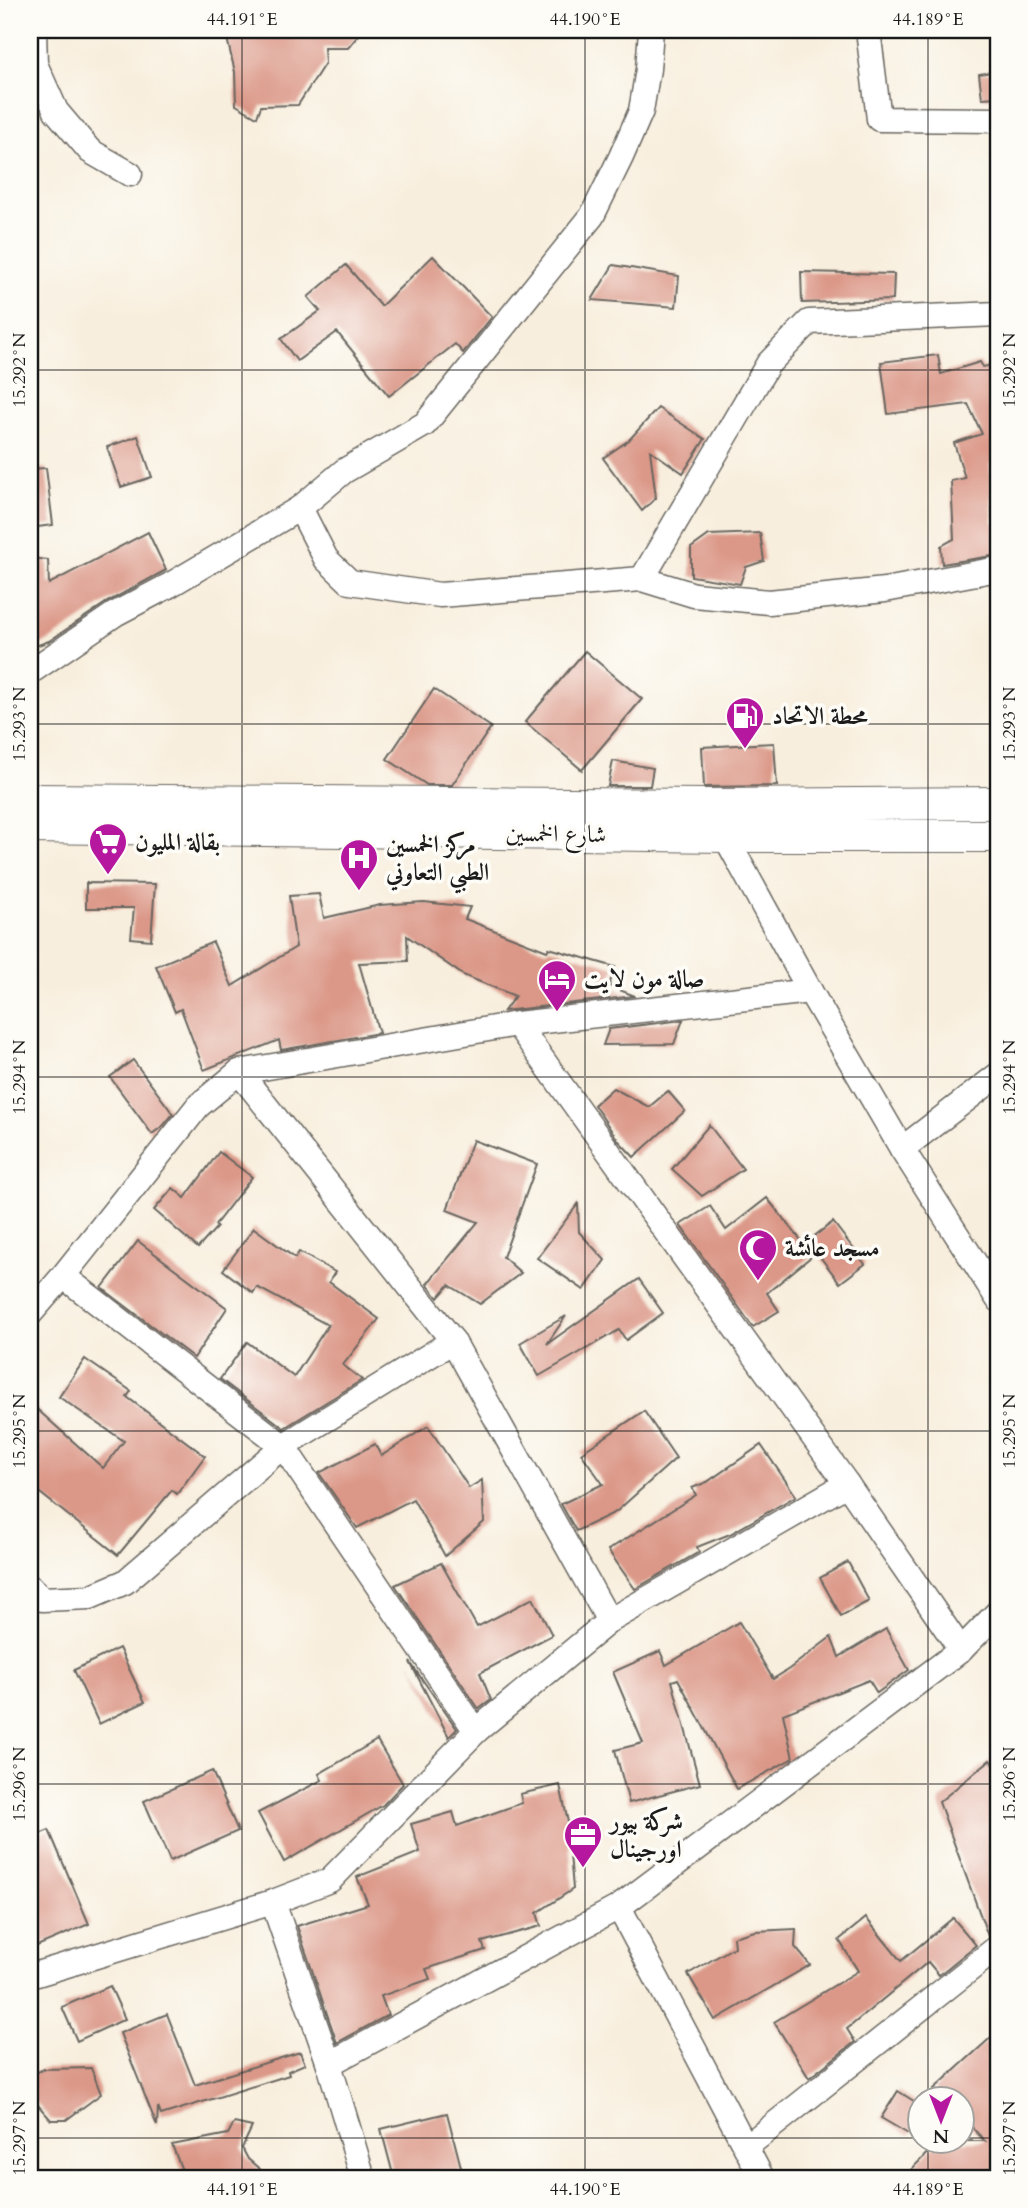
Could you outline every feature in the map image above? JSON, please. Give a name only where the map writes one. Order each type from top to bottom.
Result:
[{"type":"main road","name":"شارع الخمسين","points":[[30,800],[998,803]]},
{"type":"main road","points":[[825,804],[825,836]]},
{"type":"main road","name":"شارع الخمسين","points":[[30,827],[725,836],[998,836]]},
{"type":"street","points":[[34,30],[35,64],[56,111],[90,150],[130,174]]},
{"type":"street","points":[[30,672],[115,614],[170,585],[300,508],[344,471],[425,424],[592,216],[641,111],[651,30]]},
{"type":"street","points":[[868,30],[879,119],[998,120]]},
{"type":"street","points":[[642,579],[768,364],[809,322],[998,314]]},
{"type":"street","points":[[300,508],[326,559],[350,582],[440,595],[642,579],[694,594],[769,602],[885,590],[998,569]]},
{"type":"street","points":[[725,836],[810,991],[902,1149],[998,1299]]},
{"type":"street","points":[[30,1314],[198,1106],[239,1072],[517,1024],[810,991]]},
{"type":"street","points":[[517,1024],[847,1484],[961,1650]]},
{"type":"street","points":[[239,1072],[453,1341],[609,1621]]},
{"type":"street","points":[[902,1149],[998,1075]]},
{"type":"street","points":[[63,1276],[284,1446],[476,1731]]},
{"type":"street","points":[[30,1587],[42,1599],[90,1597],[125,1583],[284,1446],[453,1341]]},
{"type":"street","points":[[37,1975],[273,1902],[330,1880],[476,1731],[609,1621],[847,1484]]},
{"type":"street","points":[[330,2064],[619,1907],[961,1650],[998,1612]]},
{"type":"street","points":[[273,1902],[330,2064],[363,2178]]},
{"type":"street","points":[[619,1907],[762,2178]]},
{"type":"street","points":[[746,2147],[998,1947]]},
{"type":"building","points":[[225,30],[363,30],[348,48],[324,48],[325,63],[298,105],[261,106],[257,117],[236,105],[235,72]]},
{"type":"building","points":[[998,71],[998,97],[982,98],[979,74]]},
{"type":"building","points":[[433,256],[492,317],[463,353],[455,344],[389,396],[337,332],[297,361],[281,339],[320,311],[308,297],[346,265],[381,306]]},
{"type":"building","points":[[613,265],[679,276],[676,307],[592,300]]},
{"type":"building","points":[[801,272],[894,274],[893,300],[802,303]]},
{"type":"building","points":[[938,355],[941,374],[980,362],[983,367],[998,364],[998,470],[995,462],[990,463],[993,523],[998,524],[998,555],[942,564],[941,546],[954,539],[951,481],[965,478],[954,443],[982,434],[968,404],[888,414],[881,362]]},
{"type":"building","points":[[658,408],[705,439],[683,473],[650,450],[656,498],[642,511],[603,458],[629,440]]},
{"type":"building","points":[[138,436],[152,477],[121,487],[107,447]]},
{"type":"building","points":[[46,468],[53,525],[30,528],[30,469]]},
{"type":"building","points":[[148,532],[166,570],[107,602],[49,641],[30,648],[30,558],[48,560],[49,584]]},
{"type":"building","points":[[760,533],[764,561],[746,567],[740,584],[691,576],[691,548],[709,535]]},
{"type":"building","points":[[585,651],[642,699],[582,770],[525,722]]},
{"type":"building","points":[[434,689],[491,727],[452,785],[427,785],[387,759]]},
{"type":"building","points":[[774,743],[777,786],[704,787],[702,747]]},
{"type":"building","points":[[613,761],[653,768],[650,786],[608,786]]},
{"type":"building","points":[[86,883],[155,884],[151,940],[131,938],[134,908],[86,908]]},
{"type":"building","points":[[319,894],[324,918],[380,905],[424,902],[470,907],[465,919],[547,951],[549,948],[615,967],[609,986],[635,996],[504,1011],[515,996],[463,975],[407,936],[408,961],[359,963],[379,1033],[281,1050],[279,1040],[204,1070],[181,1009],[175,1012],[156,966],[213,942],[232,986],[296,947],[289,896]]},
{"type":"building","points":[[683,1020],[674,1044],[603,1045],[609,1029]]},
{"type":"building","points":[[133,1060],[173,1114],[152,1134],[110,1077]]},
{"type":"building","points":[[613,1088],[649,1107],[668,1091],[685,1111],[634,1157],[618,1140],[594,1105]]},
{"type":"building","points":[[709,1125],[743,1169],[702,1196],[672,1169]]},
{"type":"building","points":[[473,1140],[537,1164],[503,1257],[521,1273],[480,1304],[449,1285],[438,1298],[427,1284],[478,1222],[447,1210]]},
{"type":"building","points":[[219,1152],[252,1177],[215,1225],[217,1227],[198,1248],[154,1210],[173,1188],[185,1198]]},
{"type":"building","points":[[767,1198],[813,1255],[767,1293],[779,1311],[753,1327],[680,1225],[710,1206],[726,1230]]},
{"type":"building","points":[[578,1204],[579,1232],[605,1260],[584,1290],[537,1258]]},
{"type":"building","points":[[833,1222],[865,1264],[840,1283],[808,1241]]},
{"type":"building","points":[[254,1228],[295,1258],[299,1252],[335,1272],[329,1282],[379,1319],[343,1365],[362,1380],[284,1428],[220,1379],[247,1342],[294,1377],[328,1325],[257,1287],[253,1293],[223,1270]]},
{"type":"building","points":[[138,1241],[227,1308],[194,1358],[102,1288]]},
{"type":"building","points":[[639,1279],[663,1313],[626,1340],[619,1330],[539,1376],[520,1343],[566,1316],[547,1344]]},
{"type":"building","points":[[85,1359],[131,1391],[127,1397],[205,1456],[177,1494],[172,1490],[118,1555],[30,1485],[30,1403],[103,1468],[124,1441],[59,1397]]},
{"type":"building","points":[[644,1411],[676,1458],[616,1512],[576,1531],[561,1504],[603,1484],[581,1453]]},
{"type":"building","points":[[428,1426],[469,1488],[482,1480],[484,1522],[445,1556],[413,1499],[357,1528],[319,1473],[375,1444],[381,1456]]},
{"type":"building","points":[[761,1445],[796,1496],[730,1534],[697,1547],[699,1552],[635,1589],[608,1550],[696,1495],[692,1488],[707,1482]]},
{"type":"building","points":[[848,1562],[869,1601],[841,1616],[820,1578]]},
{"type":"building","points":[[441,1563],[477,1627],[533,1598],[552,1635],[480,1673],[491,1700],[479,1709],[395,1585]]},
{"type":"building","points":[[739,1622],[773,1679],[831,1637],[839,1657],[886,1629],[909,1670],[877,1693],[869,1680],[783,1714],[793,1758],[737,1789],[678,1679],[672,1681],[700,1784],[629,1803],[615,1750],[643,1743],[613,1672],[660,1651],[666,1665]]},
{"type":"building","points":[[119,1648],[145,1702],[99,1724],[74,1670]]},
{"type":"building","points":[[410,1662],[457,1729],[449,1737]]},
{"type":"building","points":[[377,1740],[403,1784],[383,1805],[284,1862],[258,1813],[322,1780],[319,1774]]},
{"type":"building","points":[[990,1760],[998,1769],[998,1932],[988,1936],[939,1802]]},
{"type":"building","points":[[212,1771],[238,1831],[170,1861],[144,1801]]},
{"type":"building","points":[[560,1785],[572,1841],[569,1842],[573,1889],[537,1913],[541,1926],[482,1942],[485,1950],[426,1969],[430,1979],[381,1996],[388,2015],[337,2043],[297,1926],[368,1904],[357,1877],[420,1852],[411,1824],[453,1812],[457,1826],[522,1803],[520,1794]]},
{"type":"building","points":[[49,1830],[89,1924],[30,1949],[30,1838]]},
{"type":"building","points":[[866,1918],[901,1961],[953,1918],[976,1945],[939,1975],[928,1962],[847,2029],[855,2042],[809,2078],[774,2022],[858,1971],[839,1940]]},
{"type":"building","points":[[796,1929],[795,1947],[810,1965],[715,2020],[688,1974],[734,1947],[733,1937],[755,1931]]},
{"type":"building","points":[[110,1986],[125,2019],[77,2041],[62,2007]]},
{"type":"building","points":[[167,2014],[195,2085],[300,2052],[305,2064],[288,2071],[289,2075],[161,2115],[158,2107],[157,2126],[120,2033]]},
{"type":"building","points":[[998,2031],[998,2178],[903,2178],[924,2156],[976,2156],[976,2141],[985,2141],[976,2132],[976,2086],[937,2086]]},
{"type":"building","points":[[91,2068],[101,2094],[66,2120],[51,2120],[30,2096],[30,2075],[44,2069]]},
{"type":"building","points":[[898,2091],[906,2096],[906,2133],[881,2118]]},
{"type":"building","points":[[447,2113],[462,2171],[434,2178],[394,2178],[381,2129]]},
{"type":"building","points":[[234,2123],[252,2127],[242,2148],[248,2159],[270,2178],[185,2178],[172,2145],[228,2134]]},
{"type":"place","name":"محطة الاتحاد","points":[[745,750]]},
{"type":"place","name":"بقالة المليون","points":[[108,876]]},
{"type":"place","name":"مركز الخمسين الطبي التعاوني","points":[[359,892]]},
{"type":"place","name":"صالة مون لايت","points":[[557,1013]]},
{"type":"place","name":"مسجد عائشة","points":[[758,1282]]},
{"type":"place","name":"شركة بيور اورجينال","points":[[583,1869]]}]
